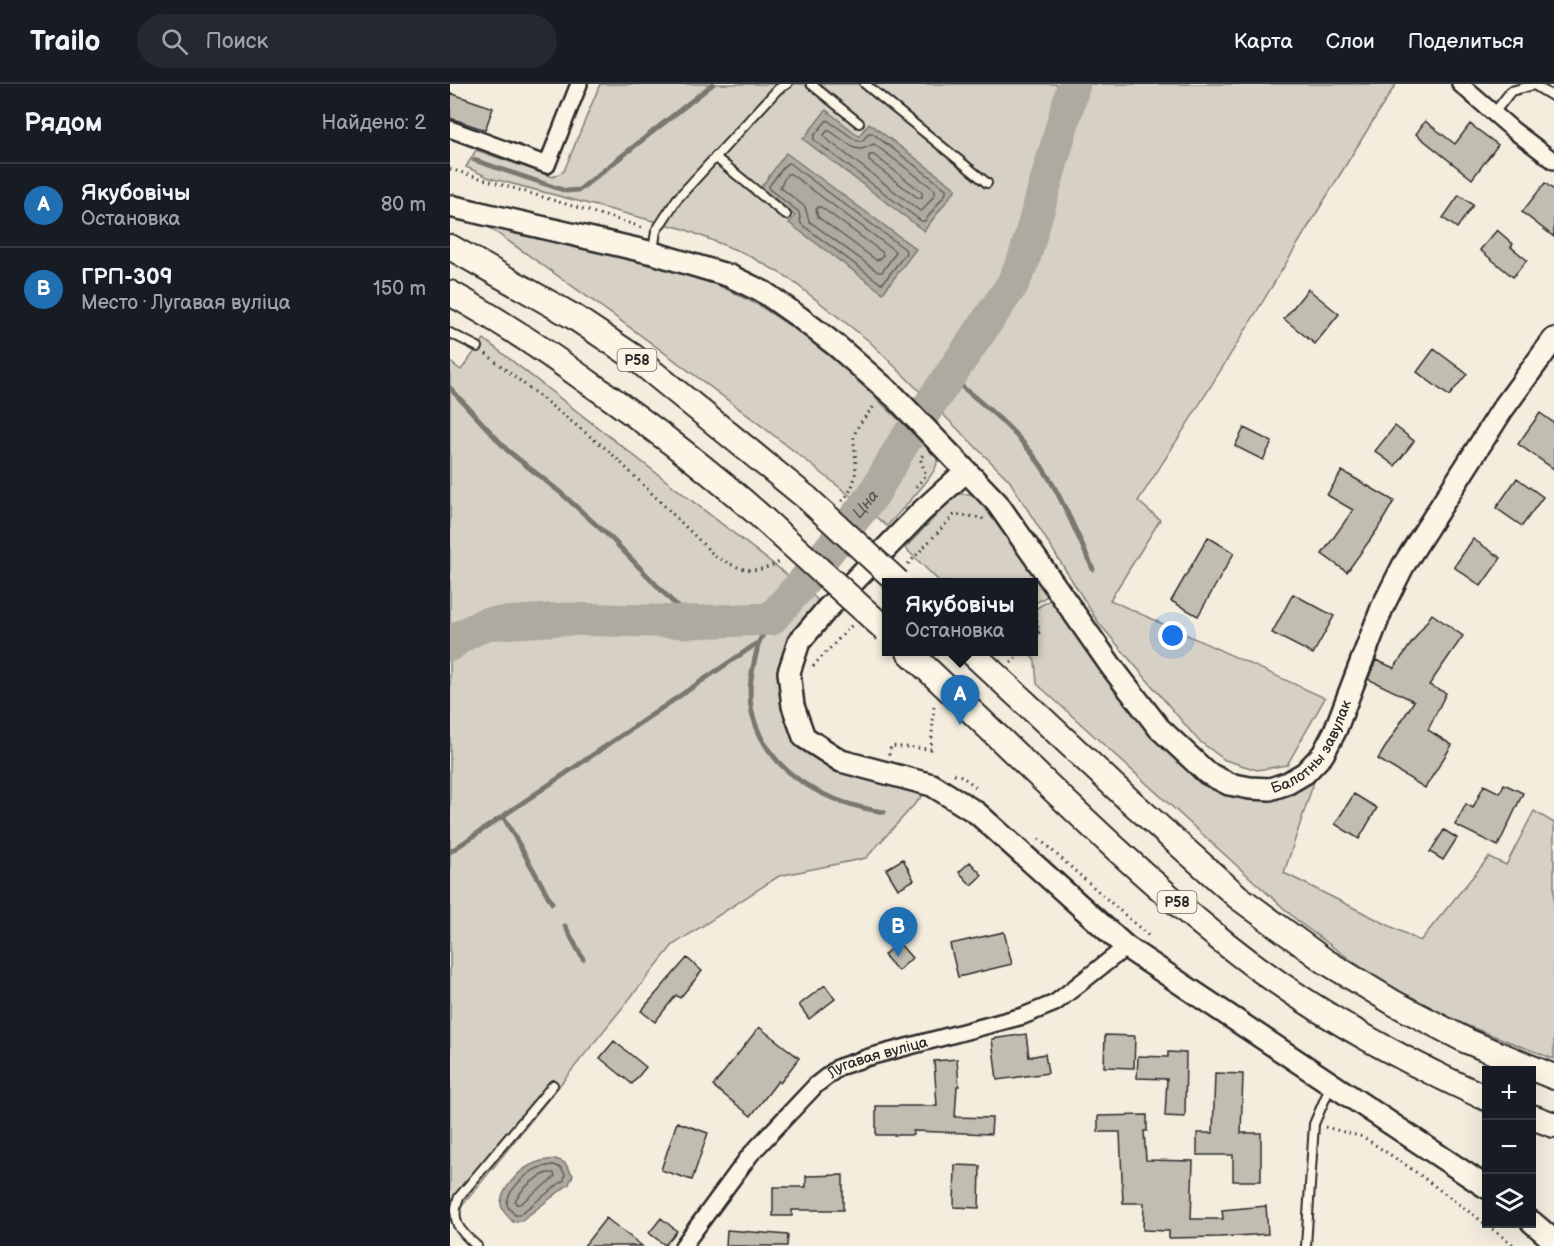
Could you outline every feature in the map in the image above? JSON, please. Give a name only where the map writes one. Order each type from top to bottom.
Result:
[{"type":"highway","name":"Р58","points":[[450,247],[574,317],[634,357],[902,575]]},
{"type":"highway","points":[[450,293],[532,342],[632,413],[741,498],[882,627]]},
{"type":"highway","name":"Р58","points":[[914,656],[1095,829],[1226,944],[1354,1033],[1424,1070],[1482,1096]]},
{"type":"highway","points":[[976,656],[1128,799],[1248,904],[1325,961],[1394,1003],[1467,1041],[1554,1077]]},
{"type":"highway","points":[[1536,1118],[1554,1125]]},
{"type":"main road","name":"Балотны завулак","points":[[450,206],[653,253],[730,276],[765,294],[838,347],[895,397],[997,503],[1111,666],[1159,728],[1207,773],[1229,784],[1250,788],[1270,789],[1288,783],[1305,773],[1323,754],[1335,730],[1382,608],[1403,566],[1502,410],[1554,339]]},
{"type":"main road","points":[[966,471],[921,512],[827,609],[799,642],[789,672],[793,706],[804,737],[841,761],[932,785],[977,813],[1126,947],[1482,1184]]},
{"type":"main road","points":[[1536,1225],[1554,1241]]},
{"type":"street","points":[[450,129],[547,165],[579,84]]},
{"type":"street","points":[[1460,84],[1554,161]]},
{"type":"street","name":"Лугавая вуліца","points":[[683,1246],[750,1155],[816,1085],[839,1067],[869,1056],[1023,1016],[1055,1003],[1126,947]]},
{"type":"lane","points":[[653,253],[656,231],[677,199],[778,88],[787,84]]},
{"type":"lane","points":[[811,84],[859,123]]},
{"type":"lane","points":[[865,84],[987,183]]},
{"type":"lane","points":[[1494,113],[1511,92],[1534,85],[1554,97]]},
{"type":"lane","points":[[715,156],[786,215]]},
{"type":"lane","points":[[450,333],[478,347]]},
{"type":"lane","points":[[1306,1246],[1314,1124],[1331,1084]]},
{"type":"lane","points":[[477,1246],[461,1233],[457,1224],[454,1209],[459,1197],[553,1085]]},
{"type":"path","points":[[902,575],[955,514],[982,518],[988,528]]},
{"type":"path","points":[[889,758],[891,746],[931,748],[935,698]]},
{"type":"path","points":[[1314,1124],[1363,1137],[1408,1167],[1515,1246]]},
{"type":"shaded area","points":[[600,84],[1396,84],[1138,501],[1160,520],[1110,600],[1325,698],[1287,765],[1257,770],[1225,760],[1198,740],[1098,622],[1009,480],[869,341],[787,277],[746,254],[684,229],[490,178],[466,167],[476,150],[553,177],[564,171]]},
{"type":"shaded area","points":[[494,222],[704,278],[760,306],[801,333],[846,370],[934,453],[937,462],[931,476],[887,526],[690,372],[590,298],[488,227]]},
{"type":"shaded area","points":[[484,339],[808,591],[827,609],[789,672],[804,737],[932,785],[866,858],[779,876],[673,945],[450,1221],[450,362],[461,370]]},
{"type":"shaded area","points":[[957,494],[972,494],[988,503],[1051,594],[1038,602],[1038,578],[936,578],[905,548]]},
{"type":"shaded area","points":[[1060,594],[1188,757],[1270,789],[1323,754],[1284,873],[1420,941],[1489,857],[1506,865],[1534,811],[1554,823],[1554,1059],[1437,1014],[1362,968],[1300,923],[1037,684],[1035,661],[1031,656],[1038,656],[1038,607]]},
{"type":"water","points":[[826,110],[859,136],[869,123],[956,189],[924,231],[803,139]]},
{"type":"water","points":[[786,153],[916,249],[883,293],[789,223],[795,216],[759,190]]},
{"type":"water","points":[[556,1159],[565,1163],[573,1175],[569,1184],[521,1221],[513,1222],[501,1206],[507,1187],[520,1172],[529,1166]]},
{"type":"building","points":[[450,93],[493,108],[485,130],[450,118]]},
{"type":"building","points":[[1425,121],[1455,144],[1470,124],[1498,145],[1472,179],[1416,134]]},
{"type":"building","points":[[1545,183],[1554,190],[1554,237],[1522,212]]},
{"type":"building","points":[[1459,195],[1473,205],[1457,228],[1443,218]]},
{"type":"building","points":[[1497,230],[1513,244],[1511,247],[1527,260],[1513,277],[1480,250]]},
{"type":"building","points":[[1308,289],[1339,314],[1315,344],[1284,319]]},
{"type":"building","points":[[1434,349],[1467,374],[1449,396],[1417,372]]},
{"type":"building","points":[[1540,413],[1554,423],[1554,469],[1518,444]]},
{"type":"building","points":[[1395,426],[1414,441],[1395,466],[1375,451]]},
{"type":"building","points":[[1244,428],[1272,442],[1263,460],[1235,446]]},
{"type":"building","points":[[1342,471],[1394,501],[1377,530],[1347,572],[1322,554],[1353,510],[1327,495]]},
{"type":"building","points":[[1517,478],[1543,497],[1522,526],[1496,508]]},
{"type":"building","points":[[1208,537],[1234,553],[1198,616],[1171,601]]},
{"type":"building","points":[[1473,539],[1501,558],[1481,586],[1454,567]]},
{"type":"building","points":[[1293,594],[1334,616],[1313,654],[1272,633]]},
{"type":"building","points":[[1432,614],[1463,636],[1429,685],[1446,693],[1428,730],[1452,745],[1425,788],[1378,759],[1414,701],[1368,679],[1376,660],[1394,668]]},
{"type":"building","points":[[1504,784],[1523,793],[1498,846],[1455,825],[1466,804],[1473,808],[1484,785],[1500,793]]},
{"type":"building","points":[[1354,794],[1377,808],[1359,839],[1335,824]]},
{"type":"building","points":[[1444,830],[1457,838],[1443,860],[1430,852]]},
{"type":"building","points":[[903,859],[914,880],[898,889],[886,869]]},
{"type":"building","points":[[970,862],[982,875],[971,885],[959,872]]},
{"type":"building","points":[[1004,932],[1012,964],[958,977],[950,944]]},
{"type":"building","points":[[898,942],[912,958],[898,971],[884,955]]},
{"type":"building","points":[[687,958],[702,971],[680,998],[676,995],[655,1022],[641,1011]]},
{"type":"building","points":[[825,985],[835,999],[809,1019],[799,1005]]},
{"type":"building","points":[[759,1027],[799,1058],[751,1116],[713,1086]]},
{"type":"building","points":[[1026,1034],[1029,1057],[1045,1054],[1048,1073],[997,1080],[992,1039]]},
{"type":"building","points":[[1105,1035],[1135,1036],[1134,1068],[1104,1067]]},
{"type":"building","points":[[614,1041],[646,1067],[632,1084],[600,1058]]},
{"type":"building","points":[[1168,1052],[1186,1053],[1185,1117],[1165,1116],[1167,1079],[1137,1078],[1138,1056],[1168,1057]]},
{"type":"building","points":[[957,1059],[959,1086],[957,1086],[955,1117],[992,1118],[991,1134],[913,1131],[913,1135],[876,1135],[876,1106],[937,1106],[934,1061]]},
{"type":"building","points":[[1215,1073],[1243,1074],[1241,1133],[1261,1133],[1261,1181],[1233,1181],[1233,1155],[1197,1155],[1197,1133],[1213,1133]]},
{"type":"building","points":[[1147,1115],[1147,1131],[1144,1131],[1146,1160],[1193,1161],[1191,1219],[1223,1219],[1222,1210],[1266,1206],[1268,1234],[1169,1238],[1169,1231],[1143,1230],[1144,1203],[1123,1203],[1120,1132],[1098,1132],[1098,1116]]},
{"type":"building","points":[[677,1122],[708,1133],[692,1180],[661,1170]]},
{"type":"building","points":[[955,1165],[980,1166],[979,1208],[954,1207]]},
{"type":"building","points":[[843,1175],[843,1210],[792,1210],[792,1216],[773,1216],[773,1187],[806,1187],[806,1176]]},
{"type":"building","points":[[606,1218],[642,1246],[584,1246]]},
{"type":"building","points":[[661,1218],[677,1231],[665,1245],[649,1233]]},
{"type":"building","points":[[727,1230],[788,1235],[787,1246],[726,1246]]},
{"type":"waterway","points":[[474,160],[566,191],[579,190],[713,84]]},
{"type":"waterway","name":"Цна","points":[[450,645],[485,624],[565,619],[692,622],[771,619],[873,495],[902,445],[1012,285],[1024,259],[1074,84]]},
{"type":"waterway","points":[[950,377],[1004,423],[1029,449],[1061,500],[1093,569]]},
{"type":"waterway","points":[[450,388],[507,450],[561,493],[612,539],[692,622]]},
{"type":"waterway","points":[[450,852],[759,642],[771,619]]},
{"type":"waterway","points":[[759,642],[751,679],[751,707],[761,737],[772,755],[803,783],[822,793],[842,802],[884,812]]},
{"type":"waterway","points":[[503,816],[552,903]]},
{"type":"waterway","points":[[565,926],[583,959]]},
{"type":"place","name":"Якубовічы","points":[[960,725]]},
{"type":"place","name":"ГРП-309","points":[[898,957]]}]
